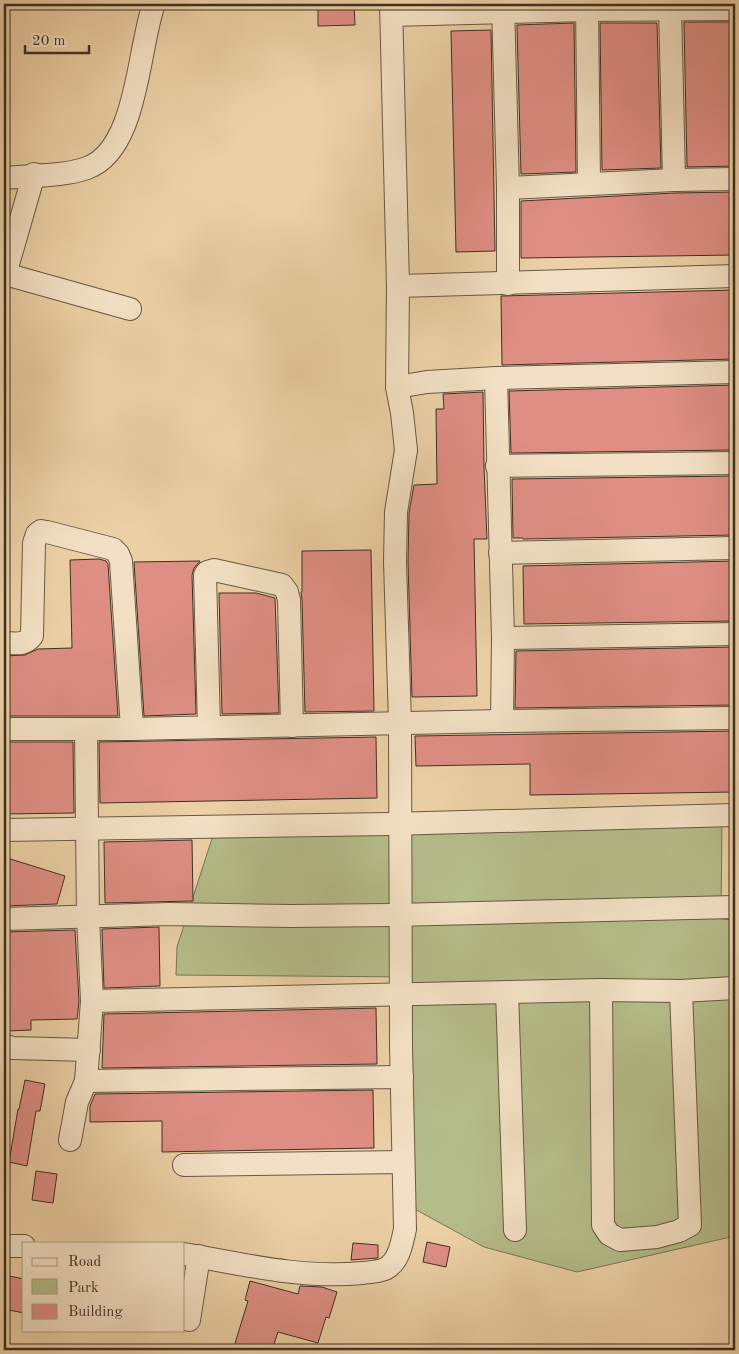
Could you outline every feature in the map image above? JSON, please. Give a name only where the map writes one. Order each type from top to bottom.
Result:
[{"type":"street","points":[[4,178],[34,174],[56,174],[88,167],[105,155],[120,136],[138,80],[144,43],[154,4]]},
{"type":"street","points":[[587,7],[589,183]]},
{"type":"street","points":[[670,7],[674,180]]},
{"type":"street","points":[[189,1320],[191,1255],[274,1269],[341,1275],[385,1269],[394,1262],[400,1250],[405,1229],[400,723],[395,562],[396,512],[406,450],[397,388],[398,286],[391,9],[670,7],[735,9]]},
{"type":"street","points":[[503,8],[508,188],[508,284]]},
{"type":"street","points":[[34,174],[4,276],[130,309]]},
{"type":"street","points":[[508,188],[674,180],[735,180]]},
{"type":"street","points":[[398,286],[735,276]]},
{"type":"street","points":[[397,388],[427,382],[496,378],[735,372]]},
{"type":"street","points":[[496,378],[503,638],[502,721]]},
{"type":"street","points":[[498,466],[735,464]]},
{"type":"street","points":[[4,643],[18,644],[27,642],[32,636],[34,543],[37,534],[47,532],[113,549],[121,561],[132,729]]},
{"type":"street","points":[[500,554],[735,548]]},
{"type":"street","points":[[209,728],[205,575],[207,572],[214,570],[282,585],[289,596],[292,726]]},
{"type":"street","points":[[503,638],[735,634]]},
{"type":"street","points":[[4,729],[209,728],[735,718]]},
{"type":"street","points":[[70,1140],[77,1102],[86,1081],[92,1001],[88,917],[86,729]]},
{"type":"street","points":[[4,830],[735,815]]},
{"type":"street","points":[[4,919],[169,914],[402,915],[735,908]]},
{"type":"street","points":[[92,1001],[602,990],[681,991],[735,988]]},
{"type":"street","points":[[602,990],[603,1225],[609,1234],[620,1240],[657,1237],[679,1231],[690,1225],[681,991]]},
{"type":"street","points":[[508,992],[515,1230]]},
{"type":"street","points":[[4,1045],[12,1048],[89,1050]]},
{"type":"street","points":[[86,1081],[402,1077]]},
{"type":"street","points":[[184,1165],[403,1162]]},
{"type":"street","points":[[4,1246],[22,1246]]},
{"type":"green space","points":[[722,819],[721,919],[735,920],[735,1236],[577,1272],[484,1247],[411,1207],[409,977],[176,975],[177,947],[216,826]]},
{"type":"building","points":[[318,4],[354,4],[355,25],[318,26]]},
{"type":"building","points":[[684,22],[735,22],[735,166],[687,167]]},
{"type":"building","points":[[574,23],[576,172],[521,174],[517,25]]},
{"type":"building","points":[[600,23],[657,23],[661,168],[602,170]]},
{"type":"building","points":[[491,30],[495,251],[456,252],[451,31]]},
{"type":"building","points":[[735,192],[735,255],[521,258],[521,201],[674,193]]},
{"type":"building","points":[[735,290],[735,359],[502,365],[501,296]]},
{"type":"building","points":[[735,385],[735,446],[732,446],[732,450],[511,453],[509,391]]},
{"type":"building","points":[[483,392],[487,539],[474,539],[477,696],[412,697],[408,562],[409,513],[414,485],[437,484],[436,409],[444,409],[443,394]]},
{"type":"building","points":[[733,476],[734,535],[513,538],[512,479]]},
{"type":"building","points":[[371,550],[374,711],[305,712],[301,592],[302,551]]},
{"type":"building","points":[[99,559],[106,561],[108,564],[118,716],[4,716],[4,656],[25,655],[38,649],[72,648],[70,560]]},
{"type":"building","points":[[200,561],[194,568],[192,575],[196,714],[144,716],[134,562]]},
{"type":"building","points":[[735,561],[735,621],[524,624],[523,566]]},
{"type":"building","points":[[219,593],[256,593],[275,598],[279,713],[222,714]]},
{"type":"building","points":[[735,647],[735,705],[515,708],[516,651]]},
{"type":"building","points":[[735,731],[735,792],[530,795],[530,764],[416,766],[415,736]]},
{"type":"building","points":[[376,737],[377,798],[100,803],[99,742]]},
{"type":"building","points":[[4,742],[73,742],[74,813],[4,814]]},
{"type":"building","points":[[192,840],[193,901],[105,903],[104,842]]},
{"type":"building","points":[[4,857],[65,876],[57,904],[4,906]]},
{"type":"building","points":[[159,927],[160,986],[104,988],[102,929]]},
{"type":"building","points":[[75,930],[79,1001],[77,1019],[31,1020],[31,1030],[7,1031],[4,932]]},
{"type":"building","points":[[376,1008],[377,1064],[102,1068],[104,1014]]},
{"type":"building","points":[[25,1080],[45,1084],[40,1111],[36,1111],[27,1166],[9,1162]]},
{"type":"building","points":[[373,1090],[374,1148],[162,1152],[162,1121],[90,1122],[90,1106],[95,1094]]},
{"type":"building","points":[[36,1171],[57,1174],[53,1203],[32,1200]]},
{"type":"building","points":[[427,1242],[450,1247],[446,1267],[423,1262]]},
{"type":"building","points":[[353,1243],[378,1245],[378,1258],[351,1260]]},
{"type":"building","points":[[4,1275],[22,1279],[22,1313],[4,1309]]},
{"type":"building","points":[[250,1281],[298,1294],[300,1286],[322,1287],[337,1292],[329,1318],[326,1317],[318,1343],[278,1332],[272,1350],[233,1350],[248,1301],[245,1300]]}]
